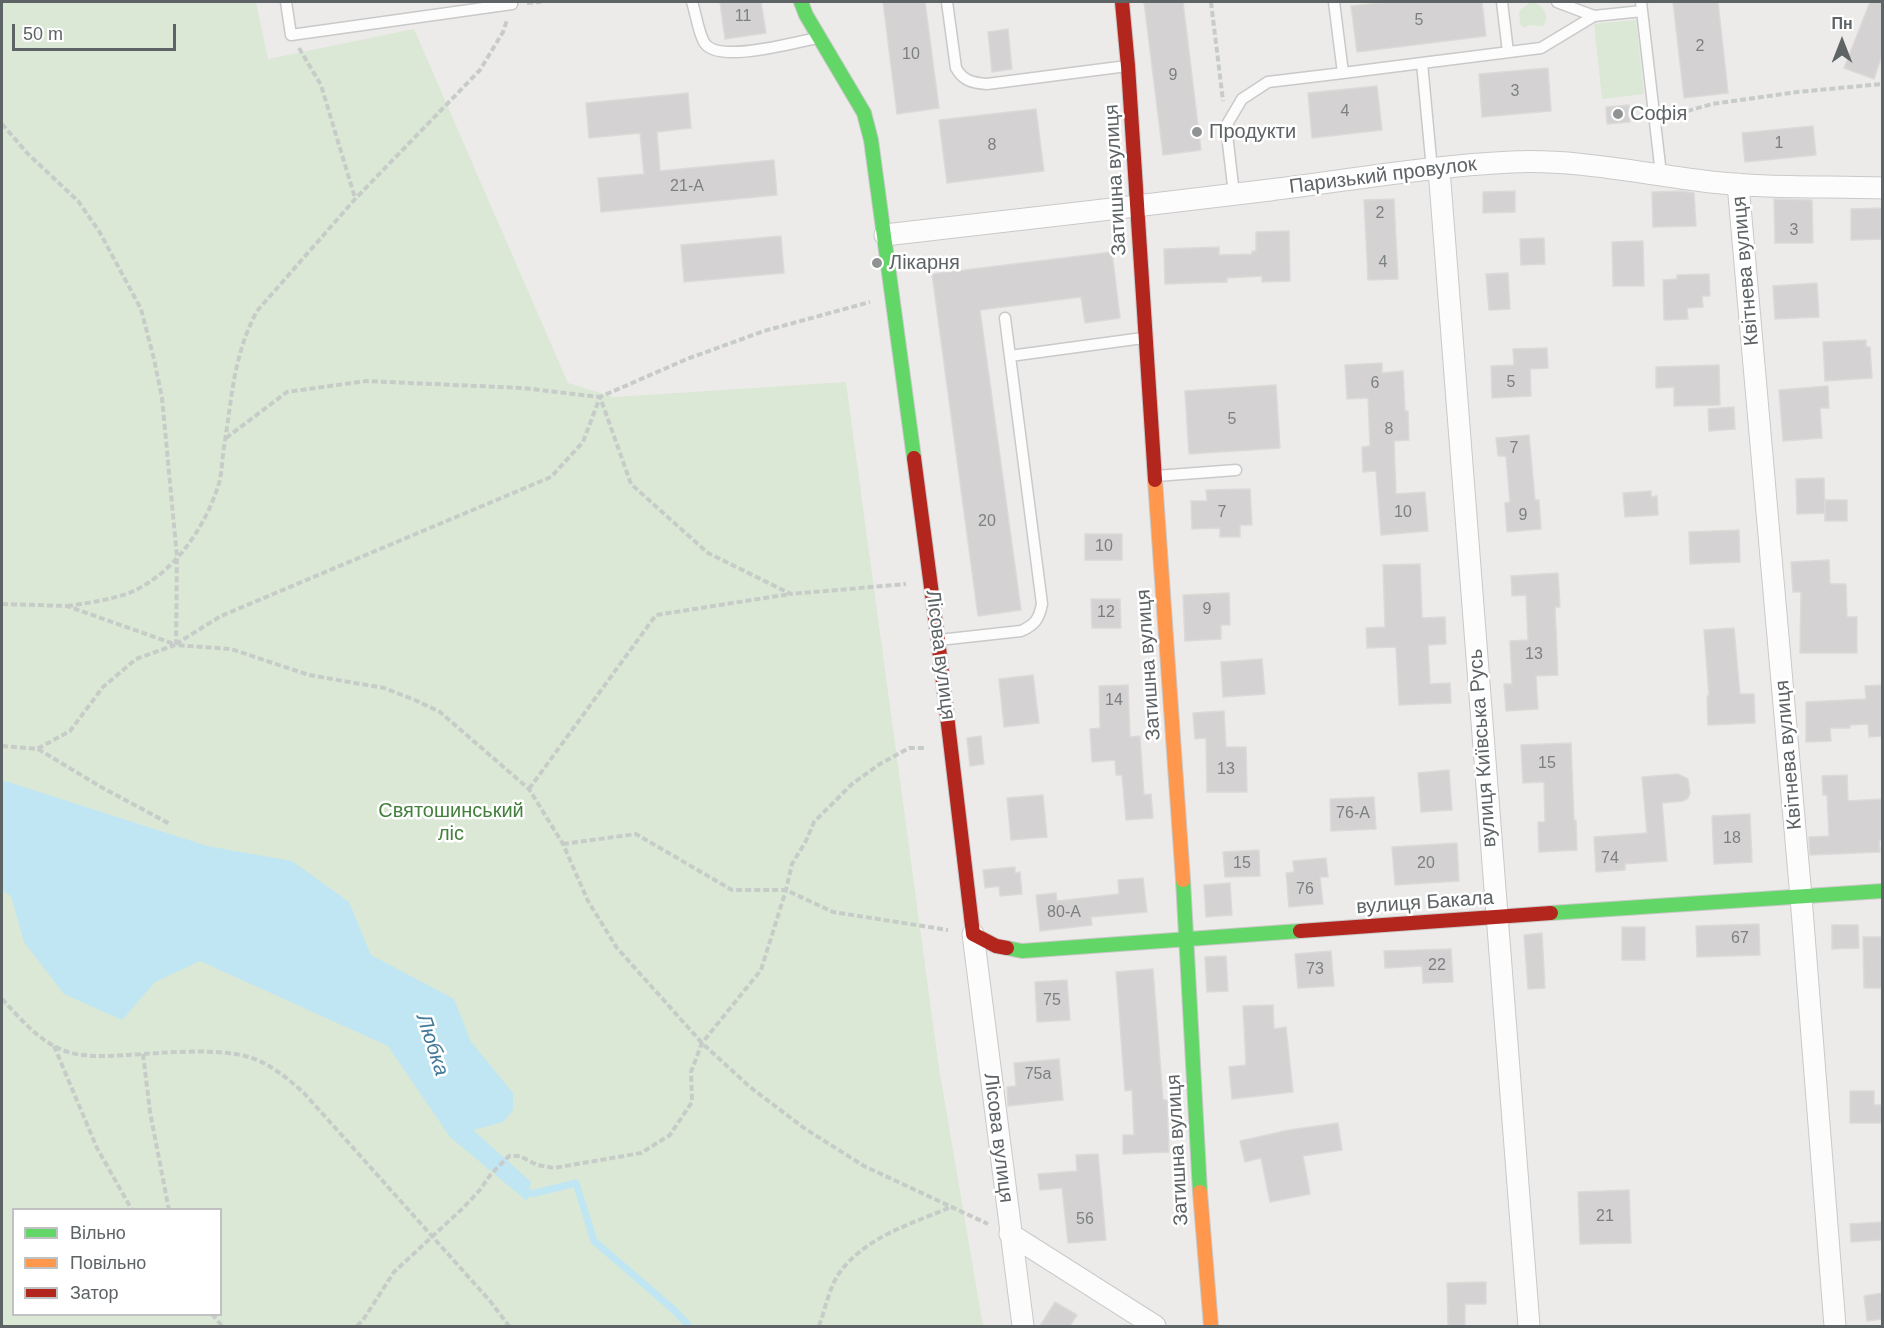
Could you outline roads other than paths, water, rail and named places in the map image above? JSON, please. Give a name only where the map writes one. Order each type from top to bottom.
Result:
[{"type":"street","name":"Лісова вулиця","points":[[801,2],[806,15],[864,113],[871,140],[939,640],[973,934],[1023,1326]]},
{"type":"street","name":"Затишна вулиця","points":[[1122,2],[1187,940],[1201,1210],[1211,1326]]},
{"type":"street","name":"Паризький провулок","points":[[885,235],[1511,162],[1563,162],[1738,184],[1882,188]]},
{"type":"street","name":"вулиця Київська Русь","points":[[1436,169],[1529,1326]]},
{"type":"street","name":"Квітнева вулиця","points":[[1738,184],[1801,897],[1835,1326]]},
{"type":"street","name":"вулиця Бакала","points":[[973,934],[996,946],[1022,951],[1882,891]]},
{"type":"street","points":[[1010,1234],[1155,1326]]},
{"type":"lane","points":[[286,2],[291,34],[512,3]]},
{"type":"lane","points":[[692,2],[705,44],[714,51],[743,52],[820,37]]},
{"type":"lane","points":[[947,2],[956,68],[960,76],[972,82],[987,84],[1128,66]]},
{"type":"lane","points":[[1334,2],[1343,73]]},
{"type":"lane","points":[[1502,2],[1508,52]]},
{"type":"lane","points":[[1557,2],[1594,16]]},
{"type":"lane","points":[[1234,194],[1226,126],[1242,99],[1268,82],[1541,48],[1594,16],[1642,6],[1661,174]]},
{"type":"lane","points":[[1422,63],[1436,169]]},
{"type":"lane","points":[[939,640],[1021,631],[1031,627],[1040,617],[1042,604],[1005,318]]},
{"type":"lane","points":[[1010,356],[1146,338]]},
{"type":"lane","points":[[1155,476],[1236,470]]},
{"type":"water","points":[[2,780],[207,846],[292,861],[349,902],[371,955],[454,999],[471,1042],[513,1093],[513,1110],[503,1122],[473,1130],[531,1182],[527,1201],[450,1137],[388,1046],[200,961],[155,982],[122,1020],[64,994],[24,942],[11,896],[2,890]]},
{"type":"waterway","name":"Любка","points":[[523,1187],[531,1194],[576,1183],[594,1241],[674,1310],[689,1326]]},
{"type":"place","name":"Софія","points":[[1618,114]]},
{"type":"place","name":"Продукти","points":[[1197,132]]},
{"type":"place","name":"Лікарня","points":[[877,263]]},
{"type":"park label","name":"Святошинський ліс","points":[[451,822]]}]
